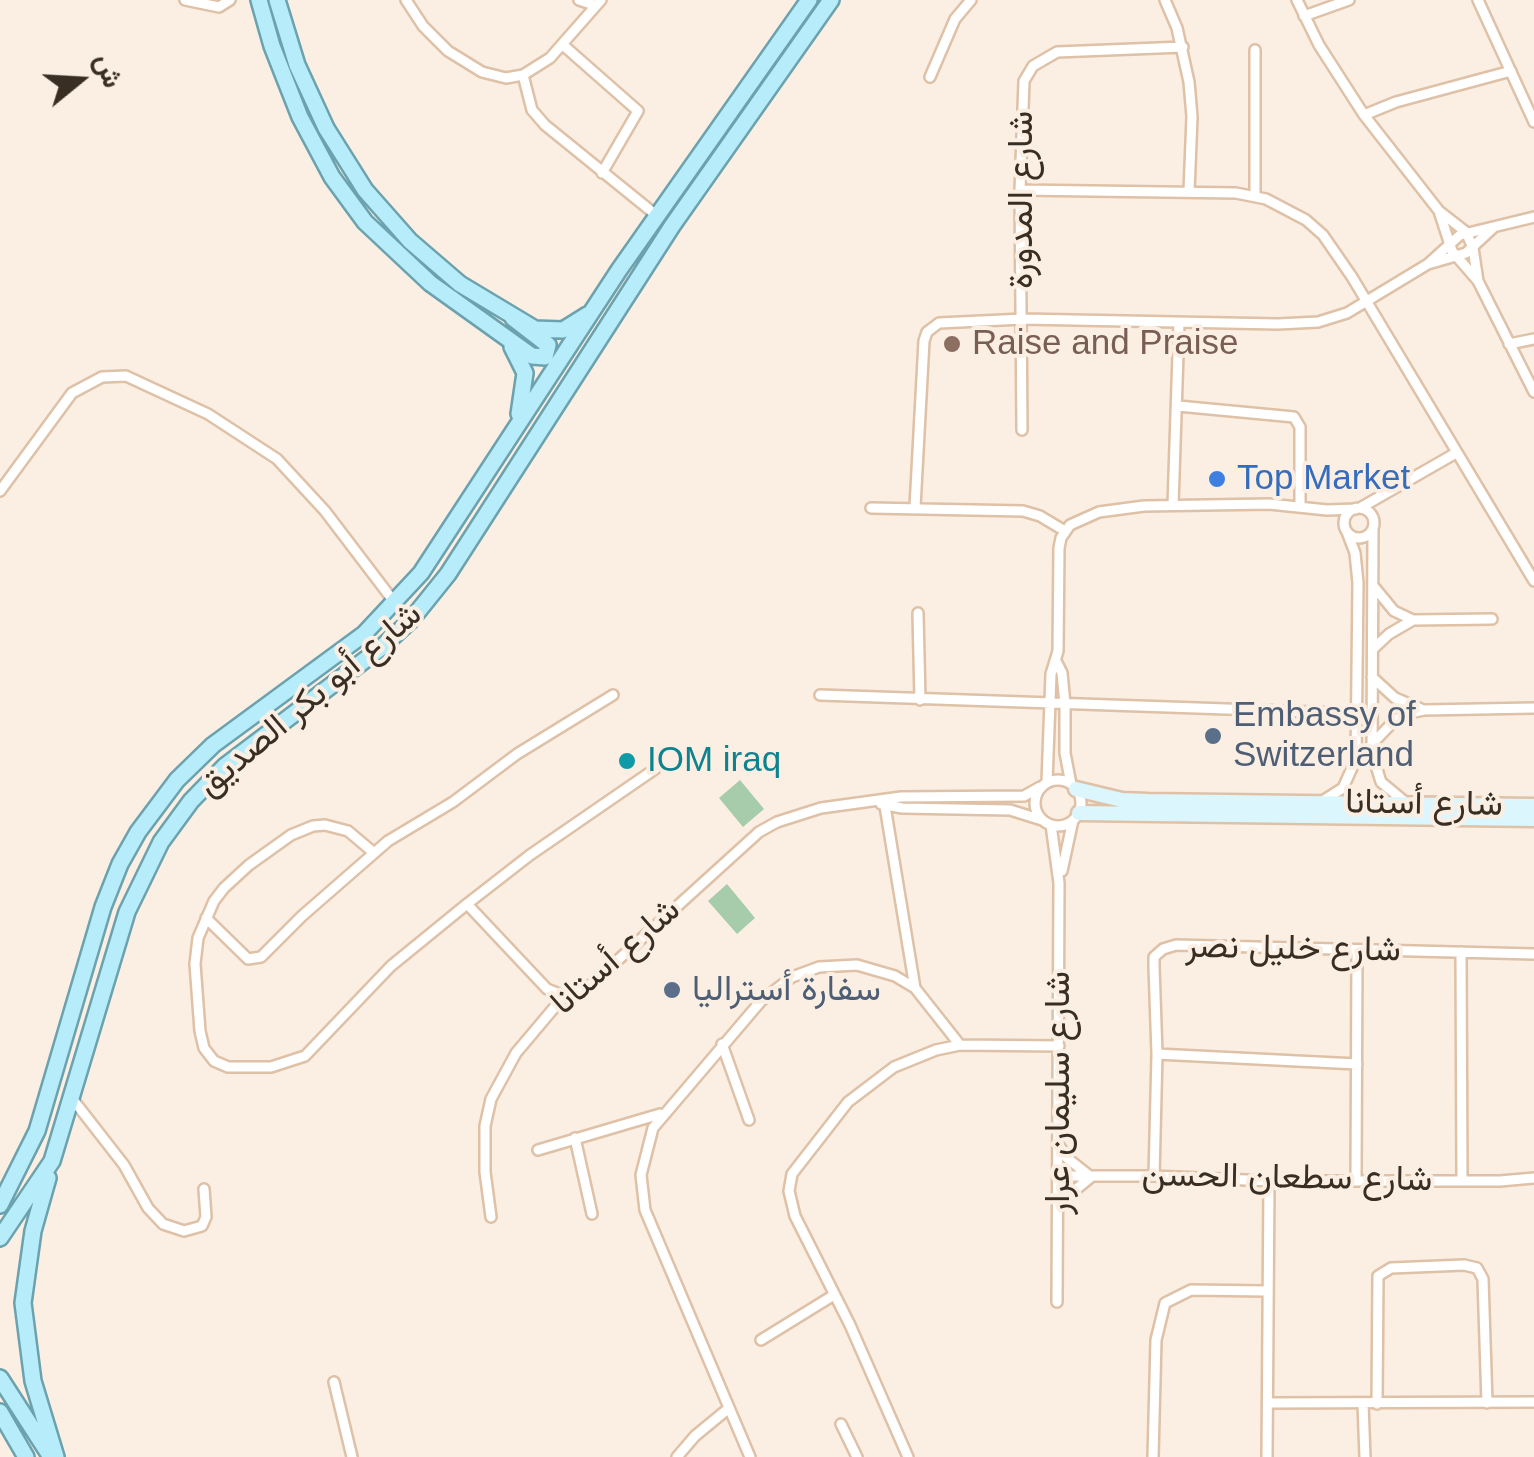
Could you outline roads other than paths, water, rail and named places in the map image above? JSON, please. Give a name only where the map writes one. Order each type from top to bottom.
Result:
[{"type":"main road","points":[[258,0],[300,117],[332,177],[365,222],[399,257],[503,335],[536,358],[548,354],[545,341],[443,271],[365,190],[317,112],[277,0]]},
{"type":"main road","name":"شارع أبو بكر الصديق","points":[[0,1206],[37,1131],[103,907],[138,832],[177,780],[214,745],[364,634],[433,557],[656,215],[809,0]]},
{"type":"main road","name":"شارع أبو بكر الصديق","points":[[0,1238],[52,1161],[126,912],[160,842],[191,801],[226,766],[382,647],[411,620],[448,574],[672,226],[831,0]]},
{"type":"main road","points":[[513,318],[535,329],[557,331],[578,323],[597,305]]},
{"type":"main road","points":[[503,335],[520,357],[525,373],[525,392],[515,426]]},
{"type":"main road","points":[[52,1161],[34,1231],[23,1303],[34,1380],[54,1457]]},
{"type":"main road","points":[[0,1378],[54,1457]]},
{"type":"main road","points":[[0,1412],[26,1457]]},
{"type":"street","points":[[185,0],[219,7],[230,0]]},
{"type":"street","points":[[406,0],[434,39],[462,60],[506,78],[523,75],[563,45],[597,3],[579,0]]},
{"type":"street","points":[[930,77],[955,18],[971,0]]},
{"type":"street","points":[[1166,0],[1183,47],[1192,104],[1189,191]]},
{"type":"street","points":[[1296,0],[1364,115],[1440,211],[1466,232],[1478,281]]},
{"type":"street","points":[[1304,16],[1349,0]]},
{"type":"street","points":[[1478,0],[1534,122]]},
{"type":"street","points":[[563,45],[638,110],[602,172]]},
{"type":"street","name":"شارع المدورة","points":[[1022,430],[1020,190],[1024,81],[1033,66],[1056,52],[1183,47]]},
{"type":"street","points":[[1254,50],[1255,196]]},
{"type":"street","points":[[1364,115],[1396,102],[1511,71]]},
{"type":"street","points":[[523,75],[526,96],[536,116],[656,215]]},
{"type":"street","points":[[1020,190],[1189,191],[1255,196],[1286,208],[1315,227],[1367,301],[1534,581]]},
{"type":"street","points":[[1440,211],[1456,257],[1478,281],[1534,392]]},
{"type":"street","points":[[915,507],[925,336],[939,323],[1023,318],[1306,323],[1336,317],[1367,301],[1428,264],[1449,242],[1466,232],[1534,217]]},
{"type":"street","points":[[1428,264],[1473,248],[1494,227]]},
{"type":"street","points":[[1173,504],[1179,323]]},
{"type":"street","points":[[1509,344],[1534,338]]},
{"type":"street","points":[[0,490],[72,394],[102,377],[126,376],[208,414],[277,459],[334,522],[394,603]]},
{"type":"street","points":[[1178,406],[1294,417],[1300,427],[1300,507]]},
{"type":"street","points":[[1321,802],[1343,788],[1354,770],[1358,583],[1346,517],[1456,453]]},
{"type":"street","points":[[1327,510],[1354,537],[1364,537],[1390,494]]},
{"type":"street","points":[[1056,663],[1062,673],[1066,704],[1064,753],[1080,796],[1076,816],[1066,824],[1047,822],[1034,804],[1044,784],[1051,674],[1056,663],[1058,566],[1065,531],[1099,512],[1173,504],[1368,511],[1373,524],[1371,745],[1381,782],[1408,804]]},
{"type":"street","points":[[870,508],[1023,511],[1065,531]]},
{"type":"street","points":[[1373,586],[1394,611],[1413,620],[1492,619]]},
{"type":"street","points":[[918,614],[920,700]]},
{"type":"street","points":[[1373,649],[1413,620]]},
{"type":"street","points":[[1372,677],[1394,698],[1424,710]]},
{"type":"street","points":[[206,918],[244,956],[257,959],[372,852],[613,695]]},
{"type":"street","points":[[820,695],[1371,714]]},
{"type":"street","points":[[1371,745],[1398,718],[1424,710],[1534,708]]},
{"type":"street","points":[[372,852],[337,826],[313,826],[236,876],[214,901],[198,938],[194,964],[204,1048],[214,1061],[228,1067],[272,1067],[288,1064],[314,1050],[391,966],[530,855],[655,769]]},
{"type":"street","points":[[1044,784],[1055,779],[1074,786]]},
{"type":"street","name":"شارع أستانا","points":[[492,1216],[485,1126],[492,1099],[516,1054],[564,996],[586,988],[768,826],[806,811],[901,797],[1024,796],[1044,784]]},
{"type":"street","name":"شارع أستانا","points":[[1074,786],[1112,798],[1148,801],[1534,806]]},
{"type":"street","points":[[880,802],[915,988]]},
{"type":"street","name":"شارع أستانا","points":[[880,802],[902,808],[1010,810],[1047,822]]},
{"type":"street","name":"شارع أستانا","points":[[1076,816],[1534,819]]},
{"type":"street","name":"شارع سليمان عرار","points":[[1056,1302],[1060,883],[1076,816]]},
{"type":"street","name":"شارع سليمان عرار","points":[[1047,822],[1060,883]]},
{"type":"street","points":[[467,904],[547,990],[564,996]]},
{"type":"street","name":"شارع خليل نصر","points":[[1154,1176],[1154,958],[1163,949],[1176,945],[1534,954]]},
{"type":"street","points":[[1356,1179],[1357,952]]},
{"type":"street","points":[[1462,952],[1462,1181]]},
{"type":"street","points":[[750,1457],[642,1197],[645,1149],[662,1114],[779,986],[819,967],[857,964],[895,976],[915,988],[960,1045]]},
{"type":"street","points":[[722,1044],[749,1120]]},
{"type":"street","points":[[908,1457],[790,1202],[794,1168],[848,1102],[894,1068],[936,1050],[960,1045],[1058,1046]]},
{"type":"street","points":[[1157,1054],[1356,1064]]},
{"type":"street","points":[[72,1097],[163,1224],[184,1231],[202,1226],[206,1217],[204,1190]]},
{"type":"street","points":[[538,1150],[662,1114]]},
{"type":"street","points":[[576,1138],[592,1214]]},
{"type":"street","points":[[1058,1145],[1067,1158],[1091,1177],[1058,1209]]},
{"type":"street","name":"شارع سطعان الحسن","points":[[1059,1176],[1534,1181]]},
{"type":"street","points":[[1267,1457],[1269,1181]]},
{"type":"street","points":[[1377,1404],[1378,1276],[1391,1268],[1464,1265],[1477,1268],[1483,1279],[1487,1402]]},
{"type":"street","points":[[1153,1457],[1156,1340],[1165,1303],[1190,1290],[1266,1292]]},
{"type":"street","points":[[761,1340],[834,1294]]},
{"type":"street","points":[[334,1382],[352,1457]]},
{"type":"street","points":[[1268,1403],[1534,1402]]},
{"type":"street","points":[[1363,1404],[1364,1457]]},
{"type":"street","points":[[677,1457],[729,1408]]},
{"type":"street","points":[[841,1424],[856,1457]]},
{"type":"place","name":"Raise and Praise","points":[[952,344]]},
{"type":"place","name":"Top Market","points":[[1217,479]]},
{"type":"place","name":"Embassy of Switzerland","points":[[1213,736]]},
{"type":"place","name":"IOM iraq","points":[[627,761]]},
{"type":"place","name":"سفارة أستراليا","points":[[672,990]]}]
